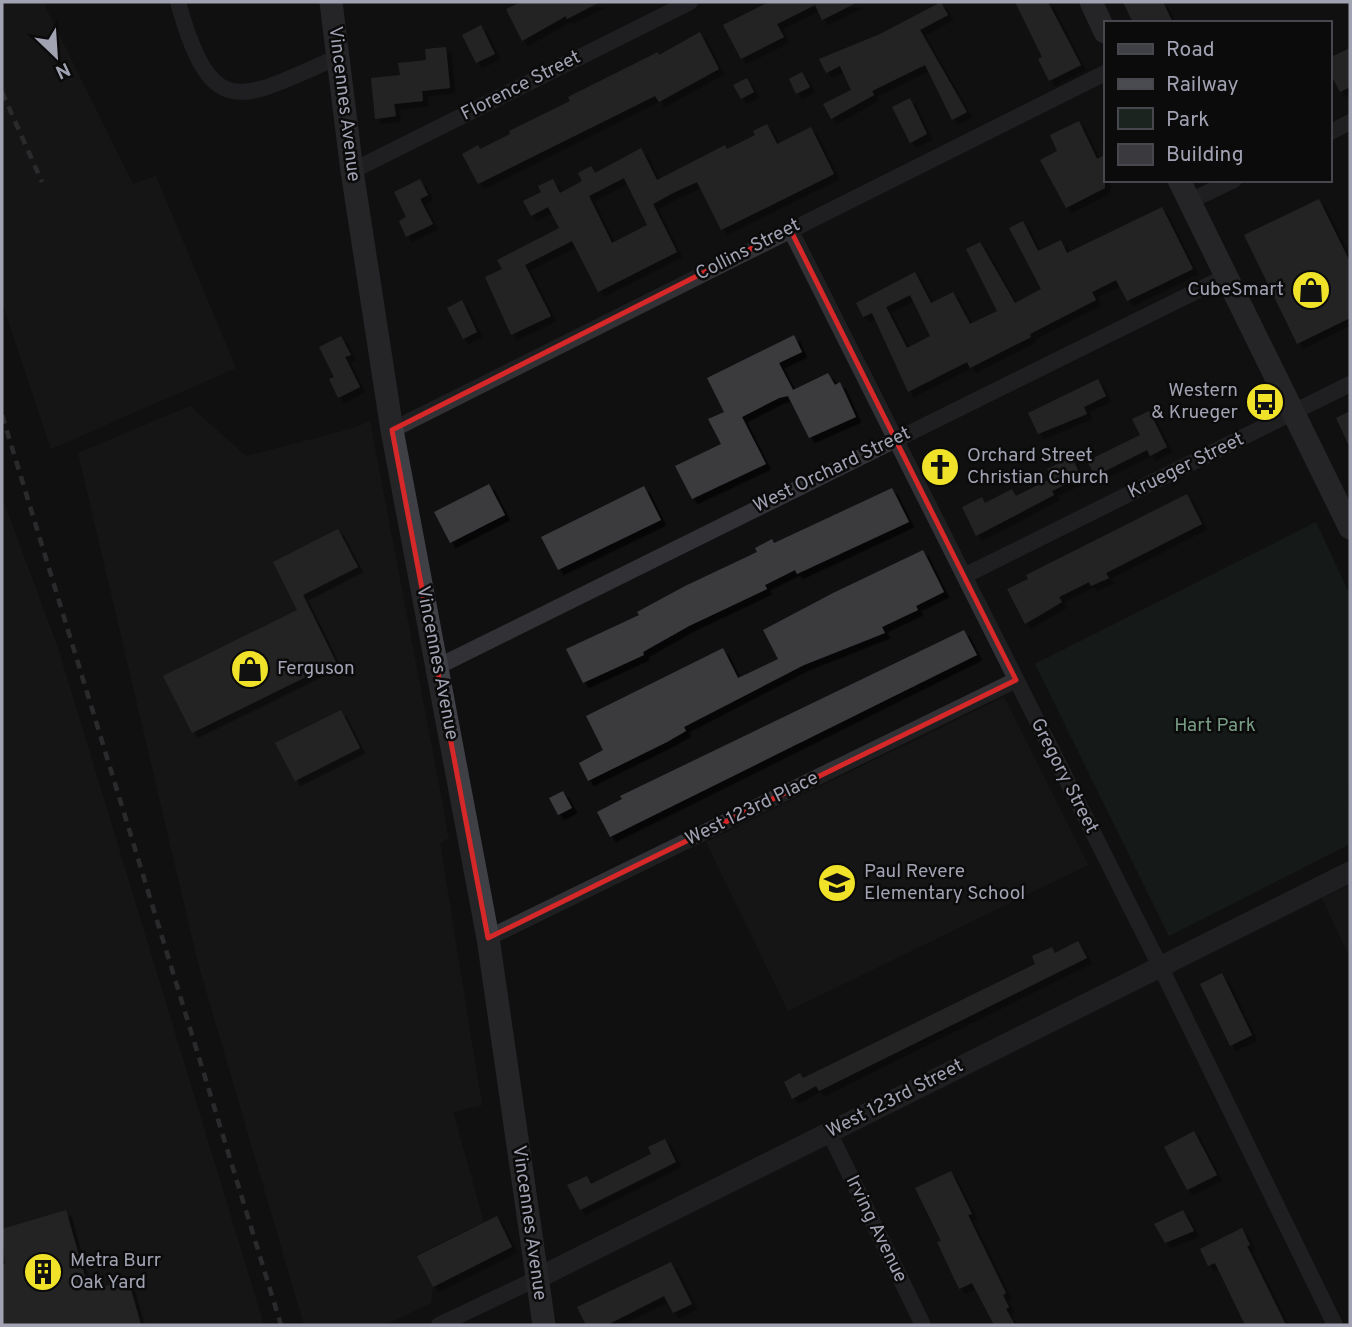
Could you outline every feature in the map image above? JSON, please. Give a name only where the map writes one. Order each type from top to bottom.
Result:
[{"type":"main road","name":"Vincennes Avenue","points":[[331,2],[352,171],[392,430],[439,666],[488,938],[544,1325]]},
{"type":"main road","points":[[1091,2],[1104,30]]},
{"type":"main road","points":[[1180,182],[1350,528]]},
{"type":"street","points":[[178,2],[189,38],[205,69],[214,82],[234,93],[260,90],[338,57]]},
{"type":"street","name":"Florence Street","points":[[352,171],[691,2]]},
{"type":"street","name":"Collins Street","points":[[392,430],[1104,73]]},
{"type":"street","points":[[1331,132],[1350,122]]},
{"type":"street","points":[[1189,201],[1230,182]]},
{"type":"street","name":"Gregory Street","points":[[790,229],[1160,966],[1335,1325]]},
{"type":"street","name":"West Orchard Street","points":[[439,666],[1227,276]]},
{"type":"street","points":[[1294,412],[1350,384]]},
{"type":"street","name":"Krueger Street","points":[[964,576],[1294,412]]},
{"type":"street","name":"West 123rd Place","points":[[488,938],[1016,680]]},
{"type":"street","name":"West 123rd Street","points":[[439,1325],[1350,872]]},
{"type":"street","name":"Irving Avenue","points":[[829,1132],[923,1325]]},
{"type":"highlighted area","points":[[790,229],[1016,680],[488,938],[392,430]]},
{"type":"shaded area","points":[[2,2],[43,2],[133,184],[156,176],[236,368],[51,449],[2,302]]},
{"type":"shaded area","points":[[190,406],[246,456],[354,428],[370,421],[449,838],[440,843],[482,1105],[453,1112],[484,1222],[417,1255],[433,1287],[431,1303],[385,1325],[304,1325],[198,963],[78,453]]},
{"type":"shaded area","points":[[2,497],[58,648],[264,1325],[2,1325]]},
{"type":"shaded area","name":"Paul Revere Elementary School","points":[[1004,697],[1088,865],[788,1011],[706,842]]},
{"type":"shaded area","points":[[1350,885],[1350,958],[1322,898]]},
{"type":"green space","name":"Hart Park","points":[[1316,522],[1350,595],[1350,844],[1169,936],[1035,664]]},
{"type":"building","points":[[521,2],[600,2],[567,19],[566,16],[522,41],[506,9]]},
{"type":"building","points":[[769,2],[858,2],[822,20],[815,5],[777,24],[784,37],[741,59],[723,25]]},
{"type":"building","points":[[941,2],[948,15],[920,30],[967,112],[952,120],[925,65],[872,91],[874,95],[831,119],[823,104],[851,90],[840,66],[826,73],[819,59],[880,34]]},
{"type":"building","points":[[1015,2],[1048,2],[1081,65],[1049,81],[1038,59],[1042,57]]},
{"type":"building","points":[[1123,2],[1163,2],[1172,21],[1132,21]]},
{"type":"building","points":[[481,25],[495,54],[476,63],[462,35]]},
{"type":"building","points":[[700,32],[719,69],[659,102],[655,96],[478,184],[462,154],[478,145],[480,149],[510,134],[509,131],[570,101],[568,97],[658,52],[659,55]]},
{"type":"building","points":[[446,47],[450,88],[422,91],[423,101],[394,104],[396,116],[375,119],[371,78],[400,75],[398,63],[426,60],[425,49]]},
{"type":"building","points":[[1350,48],[1350,87],[1340,92],[1331,75],[1331,57]]},
{"type":"building","points":[[802,72],[810,87],[796,94],[789,79]]},
{"type":"building","points":[[747,78],[754,92],[741,99],[733,85]]},
{"type":"building","points":[[910,98],[927,134],[910,143],[892,107]]},
{"type":"building","points":[[1079,121],[1097,159],[1104,156],[1105,188],[1066,208],[1040,160],[1057,151],[1050,135]]},
{"type":"building","points":[[767,124],[777,144],[811,127],[834,174],[721,230],[697,182],[673,193],[653,204],[677,252],[598,292],[572,241],[525,265],[551,316],[511,335],[485,277],[502,269],[497,260],[559,228],[548,207],[531,216],[523,201],[541,192],[538,186],[553,179],[560,193],[582,181],[578,173],[591,166],[595,173],[641,148],[657,180],[725,145],[727,149],[755,135],[753,131]],"holes":[[[624,178],[647,225],[612,243],[589,196]]]},
{"type":"building","points":[[420,179],[428,195],[420,199],[433,224],[406,237],[399,221],[406,217],[394,192]]},
{"type":"building","name":"CubeSmart","points":[[1319,199],[1350,262],[1350,318],[1297,344],[1244,235]]},
{"type":"building","points":[[1162,207],[1193,269],[1127,301],[1116,280],[1092,292],[1096,300],[1030,334],[1031,337],[970,368],[967,362],[908,392],[872,313],[863,317],[856,303],[915,272],[931,303],[953,292],[970,324],[997,311],[966,249],[980,242],[1015,303],[1041,289],[1009,228],[1023,221],[1038,251],[1061,240],[1067,253]],"holes":[[[910,295],[930,336],[907,348],[886,307]]]},
{"type":"building","points":[[462,300],[477,332],[463,339],[447,308]]},
{"type":"building","points":[[794,335],[802,352],[779,363],[793,390],[828,373],[835,385],[840,382],[856,417],[809,438],[788,396],[779,398],[742,417],[766,464],[692,499],[675,466],[721,444],[708,419],[724,412],[707,378]]},
{"type":"building","points":[[341,336],[351,355],[345,357],[360,387],[338,398],[329,379],[334,377],[319,347]]},
{"type":"building","points":[[1098,379],[1106,396],[1084,407],[1087,414],[1038,434],[1028,413]]},
{"type":"building","points":[[1149,411],[1167,447],[1150,456],[1147,450],[1095,476],[1087,461],[1140,435],[1132,419]]},
{"type":"building","points":[[1350,411],[1350,448],[1336,418]]},
{"type":"building","points":[[1072,457],[1081,477],[1052,491],[1054,495],[976,536],[962,507],[982,497],[985,503],[1012,489],[1016,496],[1052,478],[1047,469]]},
{"type":"building","points":[[489,484],[505,515],[450,543],[434,512]]},
{"type":"building","points":[[644,486],[661,520],[558,570],[541,537]]},
{"type":"building","points":[[892,488],[909,522],[797,574],[795,570],[765,585],[767,589],[689,626],[643,652],[644,655],[583,683],[566,649],[639,615],[637,612],[685,586],[757,552],[755,548],[772,539],[774,543]]},
{"type":"building","points":[[1187,494],[1202,524],[1106,573],[1109,578],[1091,586],[1089,582],[1059,597],[1062,602],[1025,624],[1007,589],[1028,579],[1026,575]]},
{"type":"building","name":"Ferguson","points":[[338,529],[358,567],[303,595],[336,662],[192,733],[163,676],[297,610],[273,562]]},
{"type":"building","points":[[923,550],[944,592],[916,606],[918,610],[882,627],[885,633],[804,665],[684,727],[686,731],[667,742],[588,781],[579,763],[603,750],[586,716],[723,648],[738,678],[778,659],[763,630]]},
{"type":"building","points":[[964,630],[977,655],[610,837],[597,812],[622,799],[620,796]]},
{"type":"building","points":[[341,710],[360,748],[295,781],[275,743]]},
{"type":"building","points":[[563,791],[572,808],[558,815],[549,798]]},
{"type":"building","points":[[1078,941],[1087,958],[819,1091],[816,1086],[792,1099],[784,1082],[800,1073],[803,1078],[1035,964],[1032,956],[1052,947],[1055,953]]},
{"type":"building","points":[[1222,973],[1252,1035],[1230,1046],[1200,984]]},
{"type":"building","points":[[1194,1131],[1217,1175],[1187,1190],[1164,1147]]},
{"type":"building","points":[[665,1139],[676,1162],[580,1210],[567,1185],[587,1176],[591,1184],[651,1154],[648,1147]]},
{"type":"building","points":[[951,1171],[972,1214],[968,1215],[1006,1293],[1003,1295],[1009,1307],[1006,1309],[1015,1325],[994,1325],[972,1283],[959,1289],[937,1242],[941,1241],[915,1188]]},
{"type":"building","name":"Metra Burr Oak Yard","points":[[66,1210],[89,1291],[128,1279],[141,1325],[2,1325],[2,1264],[5,1264],[2,1229]]},
{"type":"building","points":[[1183,1210],[1194,1231],[1165,1243],[1154,1224]]},
{"type":"building","points":[[497,1216],[512,1247],[433,1287],[417,1256]]},
{"type":"building","points":[[1242,1228],[1250,1245],[1247,1246],[1286,1325],[1245,1325],[1215,1263],[1208,1266],[1200,1249]]},
{"type":"building","points":[[671,1262],[692,1304],[673,1313],[664,1296],[607,1325],[586,1325],[577,1307]]},
{"type":"railway","points":[[2,92],[42,182]]},
{"type":"railway","points":[[2,415],[281,1325]]},
{"type":"place","name":"CubeSmart","points":[[1311,290]]},
{"type":"place","name":"Western & Krueger","points":[[1265,402]]},
{"type":"place","name":"Orchard Street Christian Church","points":[[940,467]]},
{"type":"place","name":"Ferguson","points":[[250,669]]},
{"type":"place","name":"Paul Revere Elementary School","points":[[837,883]]},
{"type":"place","name":"Metra Burr Oak Yard","points":[[43,1272]]}]
